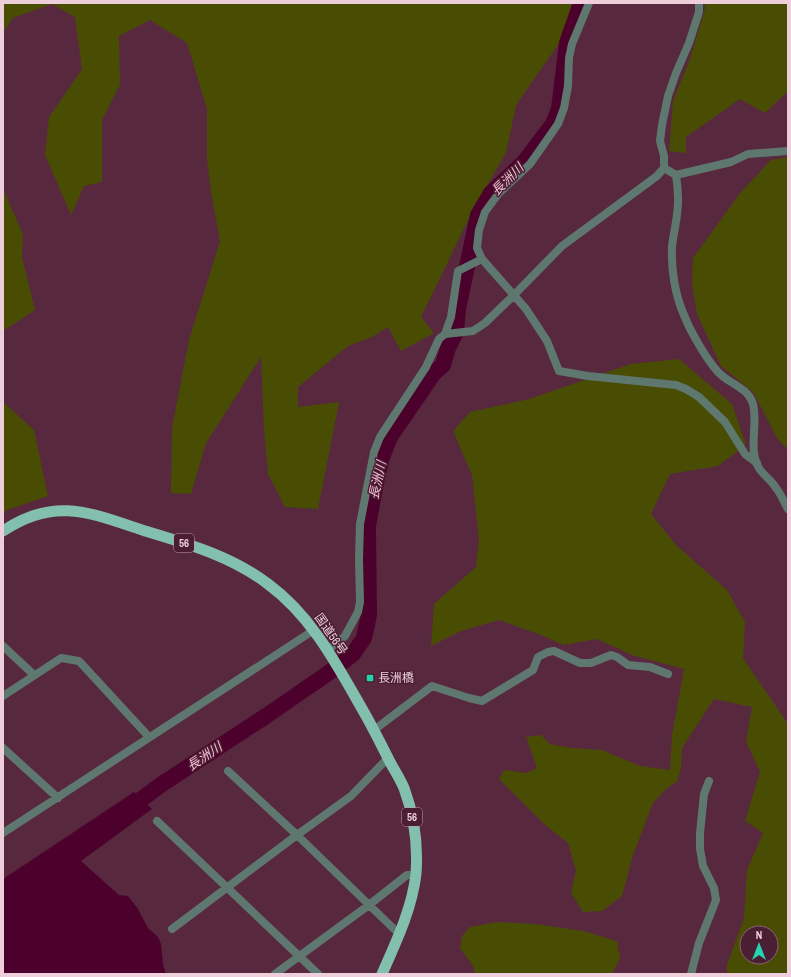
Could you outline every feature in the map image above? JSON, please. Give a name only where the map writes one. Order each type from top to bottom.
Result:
[{"type":"highway","name":"国道56号","points":[[3,531],[16,522],[38,513],[64,510],[89,513],[199,548],[230,560],[267,583],[291,603],[314,630],[341,672],[374,730],[404,788],[412,815],[416,843],[416,874],[410,903],[382,974]]},
{"type":"street","points":[[589,3],[572,44],[569,58],[567,93],[564,108],[558,124],[530,164],[499,193],[485,212],[479,230],[477,248],[482,260],[526,310],[547,341],[559,371],[588,376],[676,385],[686,388],[725,422],[745,454],[757,463]]},
{"type":"street","points":[[445,334],[472,331],[485,322],[562,246],[657,176],[664,168],[664,156],[660,141],[668,96],[676,73],[690,43],[696,24],[700,3]]},
{"type":"street","points":[[664,168],[676,175],[722,165],[748,154],[788,151]]},
{"type":"street","points":[[676,175],[678,214],[672,247],[673,270],[678,299],[684,316],[709,361],[719,374],[737,384],[746,392],[753,404],[754,453],[757,463],[760,471],[776,487],[788,509]]},
{"type":"street","points":[[330,653],[345,636],[358,612],[360,602],[360,524],[374,452],[380,437],[389,422],[426,367],[439,339],[445,334],[451,317],[458,271],[482,260]]},
{"type":"street","points":[[3,833],[314,630]]},
{"type":"street","points":[[3,646],[34,675]]},
{"type":"street","points":[[374,730],[432,686],[482,701],[533,670],[538,658],[548,652],[554,651],[580,663],[591,662],[611,655],[628,665],[650,667],[668,674]]},
{"type":"street","points":[[3,696],[61,658],[79,661],[149,737]]},
{"type":"street","points":[[3,748],[58,798]]},
{"type":"street","points":[[172,929],[351,796],[388,758]]},
{"type":"street","points":[[228,771],[395,930],[400,931]]},
{"type":"street","points":[[692,974],[699,943],[716,900],[714,888],[704,866],[700,849],[704,794],[709,781]]},
{"type":"street","points":[[157,821],[318,974]]},
{"type":"street","points":[[275,974],[407,875],[416,874]]},
{"type":"shaded area","points":[[3,3],[574,3],[560,42],[516,105],[506,153],[476,204],[421,317],[434,333],[401,351],[388,327],[372,337],[348,346],[298,387],[298,407],[339,402],[318,509],[285,507],[268,474],[264,428],[261,357],[206,443],[191,494],[171,493],[172,428],[189,340],[220,241],[211,192],[207,159],[207,109],[187,43],[150,20],[119,36],[120,85],[102,120],[102,182],[84,186],[71,215],[45,155],[49,117],[82,69],[75,17],[52,4],[13,18],[3,33]]},
{"type":"shaded area","points":[[705,3],[788,3],[788,91],[765,113],[740,99],[686,137],[686,153],[669,151],[673,101],[690,59],[705,9]]},
{"type":"shaded area","points":[[788,157],[788,450],[777,438],[753,392],[721,366],[697,314],[692,283],[693,258],[741,192],[771,160]]},
{"type":"shaded area","points":[[3,189],[23,234],[22,257],[35,310],[3,331]]},
{"type":"shaded area","points":[[679,359],[732,404],[746,445],[718,466],[670,474],[651,514],[676,545],[727,590],[745,622],[743,658],[788,724],[788,974],[727,974],[727,965],[739,932],[739,965],[779,965],[779,925],[741,925],[744,918],[747,870],[763,833],[745,821],[760,772],[746,741],[752,707],[714,699],[682,748],[681,768],[677,782],[668,787],[653,803],[633,855],[622,896],[602,911],[583,912],[571,893],[576,871],[568,843],[544,824],[499,779],[504,770],[526,773],[537,768],[526,737],[541,735],[550,744],[572,748],[602,750],[640,766],[670,770],[672,735],[684,669],[632,655],[597,639],[564,645],[499,620],[461,631],[431,646],[434,604],[476,567],[479,539],[472,475],[453,431],[470,412],[529,399],[631,364]]},
{"type":"shaded area","points":[[3,402],[34,430],[48,496],[7,510],[3,514]]},
{"type":"shaded area","points":[[134,792],[152,809],[81,861],[119,895],[128,896],[138,909],[148,928],[158,937],[161,944],[163,964],[166,974],[3,974],[3,879]]},
{"type":"shaded area","points":[[496,922],[536,924],[583,931],[617,941],[620,959],[612,974],[475,974],[473,966],[460,948],[462,936],[470,927]]},
{"type":"waterway","name":"長洲川","points":[[124,812],[162,784],[327,674],[353,654],[364,638],[369,615],[368,526],[382,457],[390,437],[434,373],[443,365],[448,348],[456,332],[458,309],[478,215],[491,193],[524,162],[553,124],[559,109],[567,43],[581,3]]},
{"type":"place","name":"長洲橋","points":[[370,678]]}]
